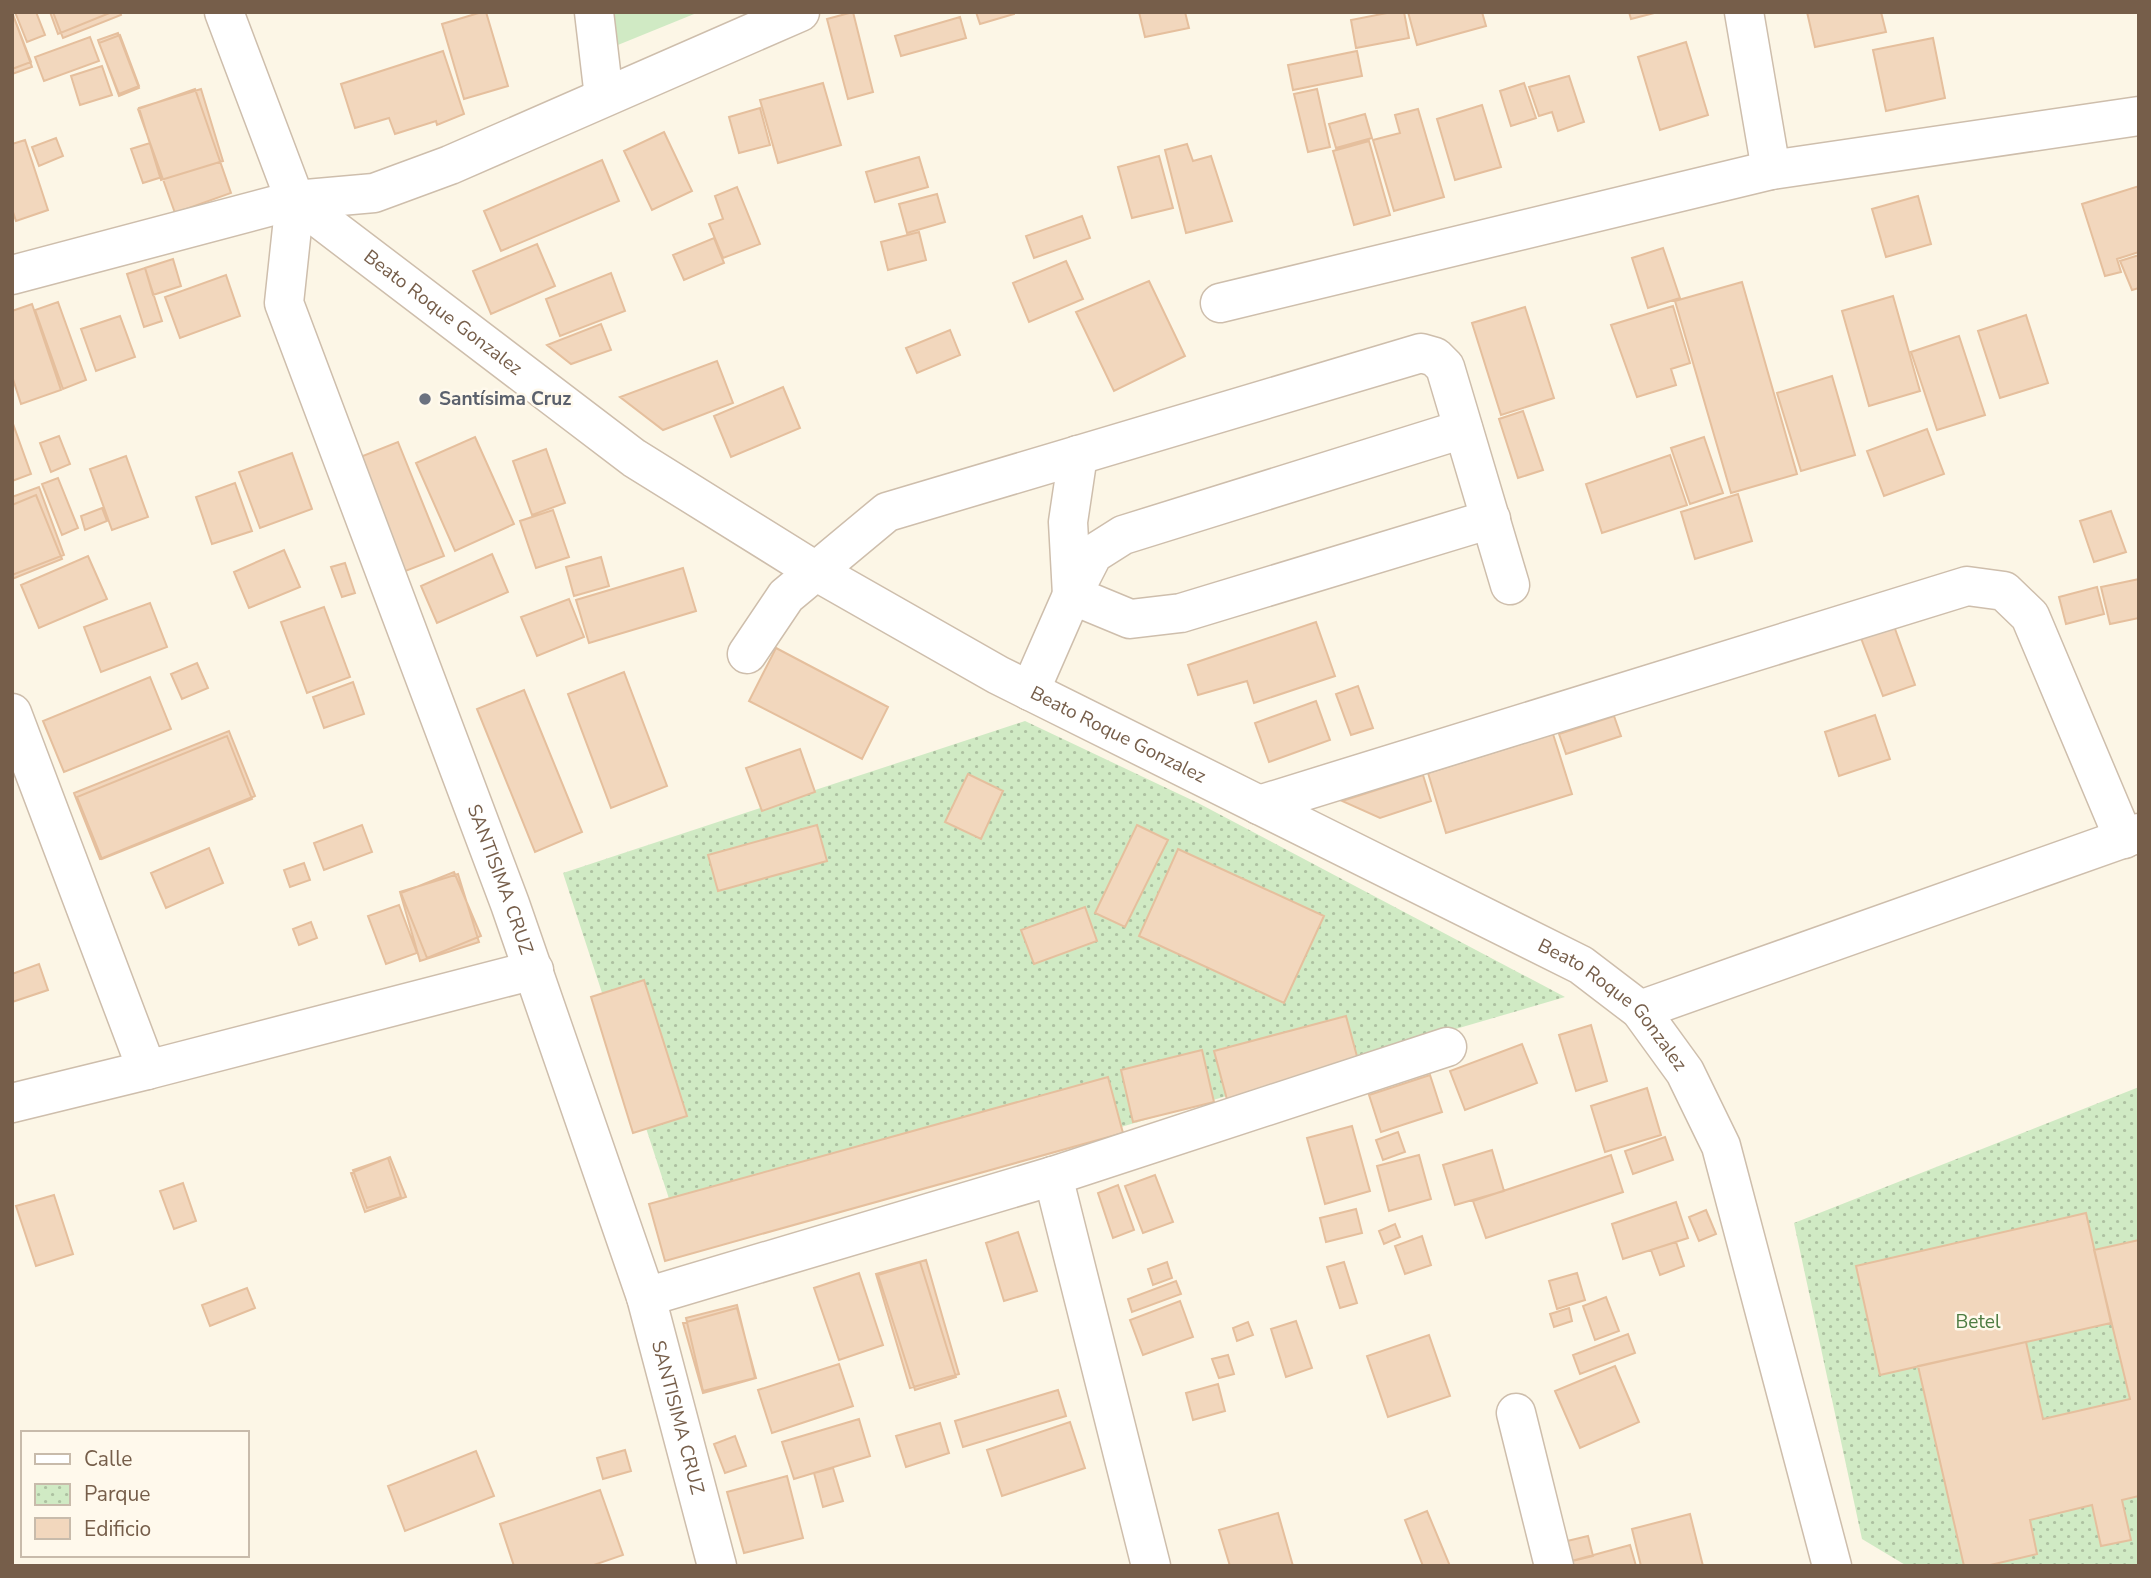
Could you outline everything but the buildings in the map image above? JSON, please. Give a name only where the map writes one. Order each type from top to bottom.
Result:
[{"type":"street","points":[[225,12],[295,200]]},
{"type":"street","points":[[594,12],[604,97]]},
{"type":"street","points":[[12,275],[295,200],[374,194],[450,165],[800,12]]},
{"type":"street","points":[[1744,12],[1771,170]]},
{"type":"street","points":[[1220,303],[1771,170],[2139,116]]},
{"type":"street","name":"Beato Roque Gonzalez","points":[[295,200],[634,458],[817,572],[998,675],[1581,965],[1640,1010],[1685,1072],[1721,1146],[1832,1566]]},
{"type":"street","name":"SANTISIMA CRUZ","points":[[295,200],[284,303],[534,970],[646,1297],[711,1564]]},
{"type":"street","points":[[747,654],[786,596],[887,512],[1421,353],[1435,357],[1445,367],[1510,585]]},
{"type":"street","points":[[1030,691],[1093,554],[1123,535],[1463,429]]},
{"type":"street","points":[[1072,595],[1068,522],[1078,455]]},
{"type":"street","points":[[1072,595],[1130,620],[1181,613],[1490,519]]},
{"type":"street","points":[[1259,805],[1967,586],[2004,591],[2030,616],[2131,836],[1640,1010]]},
{"type":"street","points":[[12,713],[147,1070]]},
{"type":"street","points":[[12,1102],[534,970]]},
{"type":"street","points":[[646,1297],[1053,1176],[1447,1047]]},
{"type":"street","points":[[1053,1176],[1151,1566]]},
{"type":"street","points":[[1516,1413],[1554,1566]]},
{"type":"green space","points":[[606,12],[699,12],[608,49]]},
{"type":"green space","points":[[1025,721],[1198,803],[1565,997],[687,1254],[563,873]]},
{"type":"green space","name":"Betel","points":[[2139,1087],[2139,1566],[1907,1566],[1862,1539],[1794,1223]]},
{"type":"place","name":"Santísima Cruz","points":[[425,399]]}]
